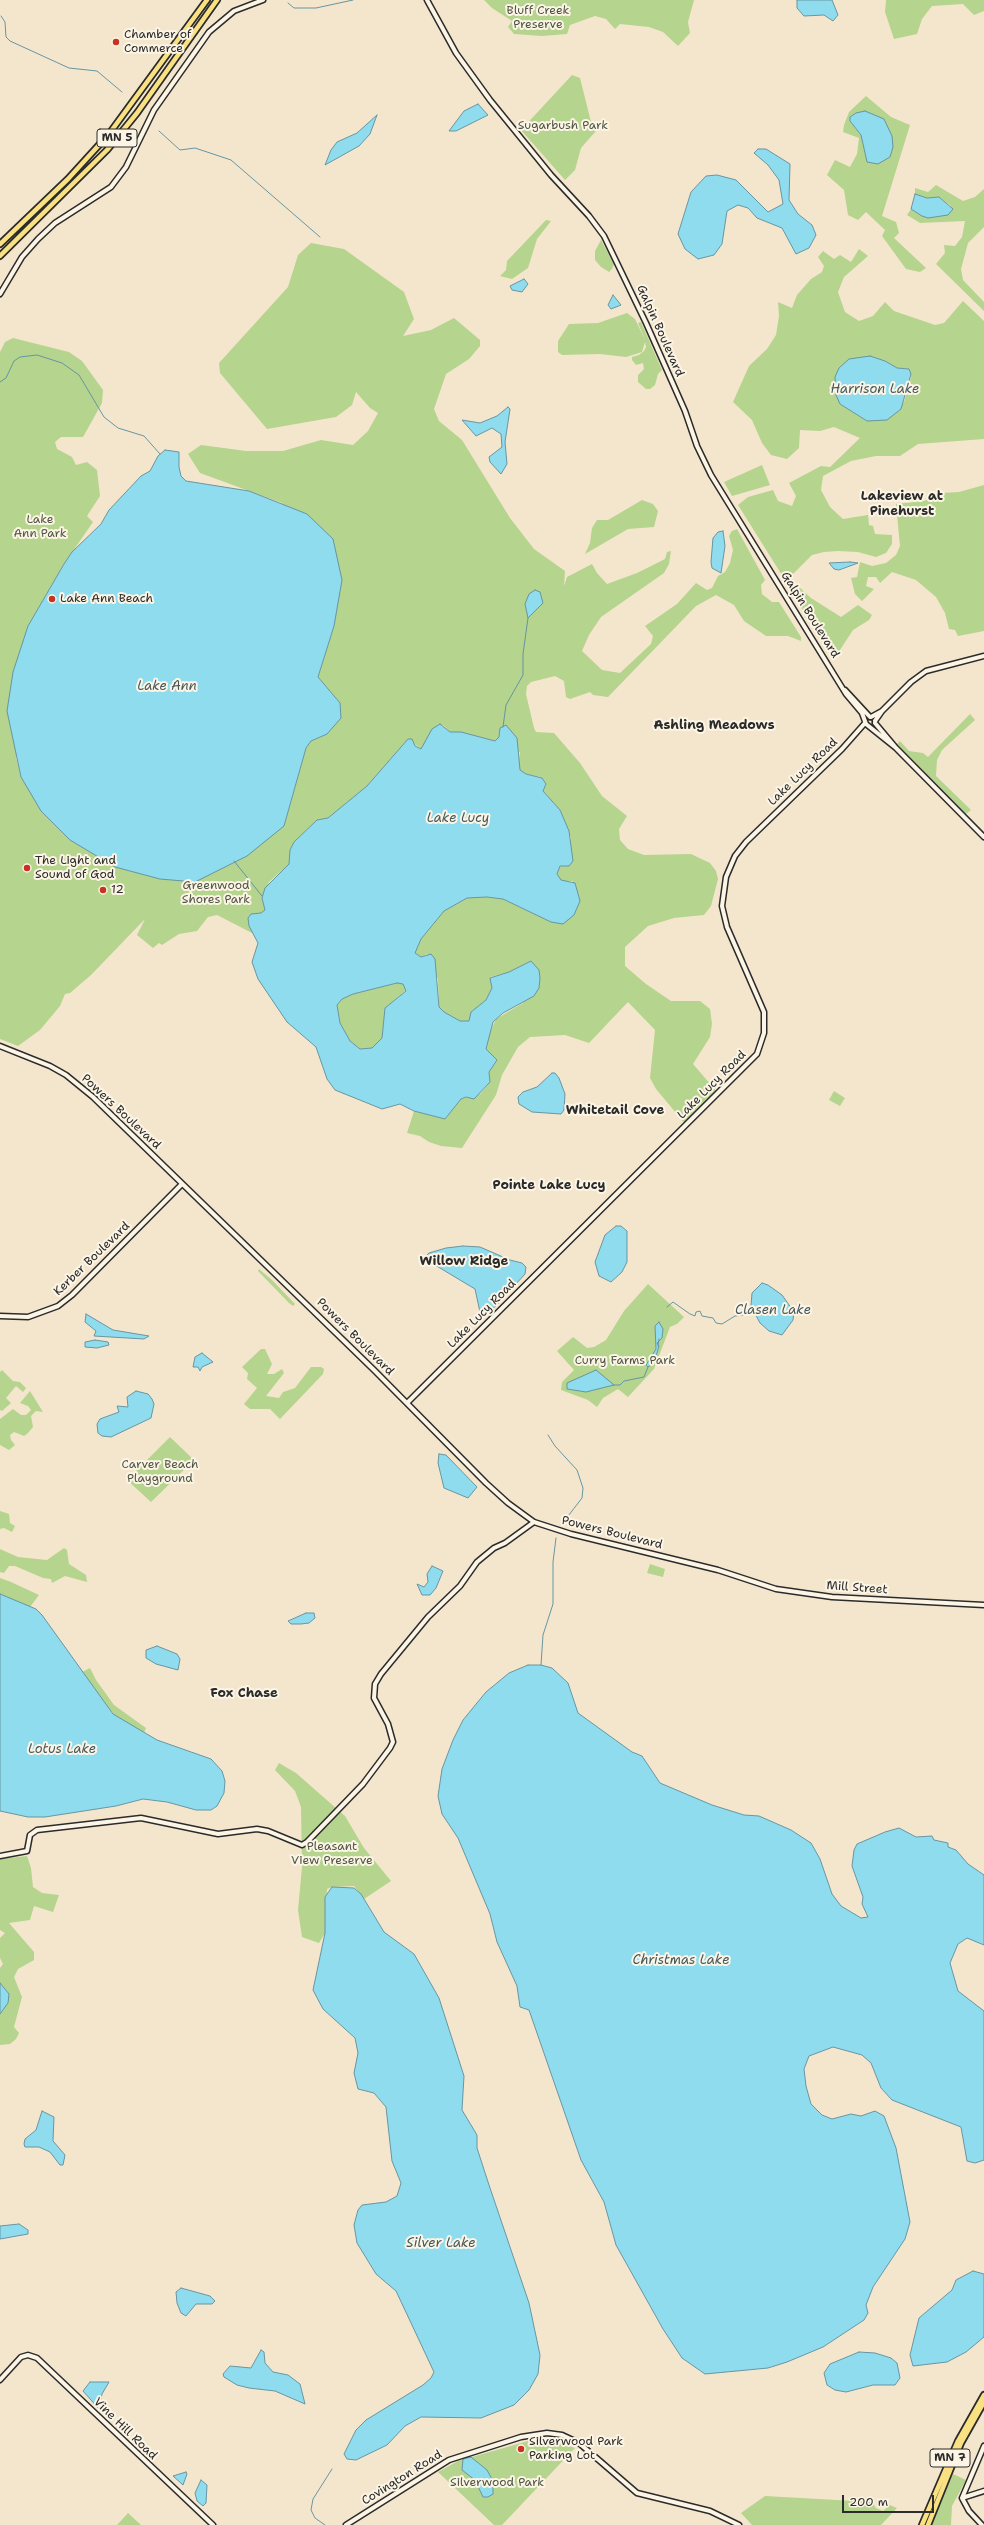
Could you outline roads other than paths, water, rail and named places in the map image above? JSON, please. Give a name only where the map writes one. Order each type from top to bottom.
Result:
[{"type":"main road","name":"MN 5","points":[[0,244],[68,179],[109,134],[207,0]]},
{"type":"main road","name":"MN 5","points":[[0,256],[112,145],[217,0]]},
{"type":"main road","name":"MN 7","points":[[922,2525],[958,2441],[984,2395]]},
{"type":"main road","name":"MN 7","points":[[928,2525],[958,2450],[984,2402]]},
{"type":"street","points":[[0,294],[22,257],[38,239],[55,223],[111,187],[126,167],[154,110],[209,32],[234,11],[263,0]]},
{"type":"street","name":"Galpin Boulevard","points":[[427,0],[456,53],[490,100],[551,175],[589,216],[604,236],[646,323],[685,411],[697,447],[711,475],[867,724],[896,748],[984,837]]},
{"type":"street","points":[[867,724],[875,722],[882,711],[911,682],[926,671],[984,656]]},
{"type":"street","name":"Galpin Boulevard","points":[[845,690],[875,722],[896,748]]},
{"type":"street","points":[[867,724],[870,717],[882,711]]},
{"type":"street","name":"Lake Lucy Road","points":[[406,1403],[756,1054],[764,1033],[764,1012],[727,927],[722,906],[726,877],[735,856],[746,842],[867,724]]},
{"type":"street","name":"Powers Boulevard","points":[[0,1046],[66,1075],[93,1097],[504,1499],[534,1522],[571,1534],[731,1574]]},
{"type":"street","name":"Kerber Boulevard","points":[[0,1316],[28,1317],[58,1306],[182,1184]]},
{"type":"street","points":[[0,1856],[27,1851],[30,1835],[37,1830],[141,1818],[218,1834],[257,1830],[268,1831],[302,1845],[307,1842],[363,1784],[393,1742],[388,1724],[374,1698],[375,1684],[428,1617],[460,1586],[477,1562],[494,1548],[505,1543],[534,1522]]},
{"type":"street","name":"Mill Street","points":[[731,1574],[776,1589],[832,1597],[984,1605]]},
{"type":"street","name":"Vine Hill Road","points":[[0,2380],[21,2357],[28,2355],[40,2362],[213,2525]]},
{"type":"street","name":"Covington Road","points":[[346,2525],[449,2460],[532,2434],[547,2433],[564,2436],[583,2446],[636,2493],[710,2511],[739,2525]]},
{"type":"street","points":[[962,2498],[984,2446]]},
{"type":"street","points":[[962,2498],[984,2491]]},
{"type":"street","points":[[962,2498],[969,2511],[982,2525]]},
{"type":"water","points":[[797,0],[832,0],[838,15],[833,21],[824,15],[804,16],[797,8]]},
{"type":"water","points":[[478,104],[488,115],[456,131],[449,131],[464,111]]},
{"type":"water","points":[[865,111],[884,119],[892,136],[893,147],[890,157],[878,164],[867,162],[861,135],[850,121],[850,117],[856,113]]},
{"type":"water","points":[[377,115],[370,134],[359,146],[325,165],[331,150],[337,142],[357,133]]},
{"type":"water","points":[[758,149],[766,149],[790,164],[789,200],[798,214],[812,225],[816,235],[809,248],[796,254],[782,228],[757,218],[748,208],[738,205],[727,211],[722,244],[714,255],[698,259],[685,249],[678,234],[691,192],[706,176],[717,175],[736,180],[768,212],[783,204],[779,180],[768,165],[754,153]]},
{"type":"water","points":[[915,194],[927,198],[939,197],[953,209],[948,215],[928,218],[922,216],[911,209]]},
{"type":"water","points":[[524,279],[528,284],[522,292],[512,290],[510,286]]},
{"type":"water","points":[[613,295],[621,305],[611,309],[608,305]]},
{"type":"water","name":"Harrison Lake","points":[[870,356],[885,361],[897,368],[909,369],[911,374],[901,409],[887,420],[867,421],[840,404],[836,395],[835,377],[839,368],[849,359]]},
{"type":"water","points":[[508,407],[510,409],[505,442],[507,464],[501,474],[490,462],[489,457],[502,447],[501,434],[492,428],[476,436],[462,420],[480,423],[497,416]]},
{"type":"water","name":"Lake Ann","points":[[165,450],[179,452],[179,467],[181,476],[186,481],[249,491],[307,514],[333,539],[342,580],[334,626],[318,677],[340,703],[341,718],[327,734],[311,741],[306,748],[284,826],[247,856],[195,882],[160,879],[115,867],[70,840],[41,811],[21,777],[7,711],[13,672],[28,626],[64,564],[72,552],[101,524],[109,510],[141,476],[150,471],[158,456]]},
{"type":"water","points":[[723,531],[725,546],[721,573],[712,568],[711,562],[713,538],[718,532]]},
{"type":"water","points":[[829,563],[858,563],[839,570],[834,569]]},
{"type":"water","points":[[535,590],[540,592],[543,603],[528,618],[525,604],[529,594]]},
{"type":"water","name":"Lake Lucy","points":[[440,724],[450,732],[461,732],[495,741],[499,737],[500,728],[506,725],[517,738],[520,770],[526,774],[542,778],[546,784],[543,791],[560,810],[569,831],[573,861],[569,866],[560,866],[557,874],[561,880],[575,883],[580,901],[574,915],[563,924],[551,922],[503,899],[487,897],[467,898],[444,911],[421,939],[415,953],[421,957],[431,954],[435,959],[439,1007],[444,1012],[460,1021],[469,1021],[471,1012],[486,1000],[492,988],[490,978],[509,972],[531,961],[539,970],[539,988],[534,996],[503,1013],[493,1022],[486,1049],[497,1060],[489,1072],[490,1082],[474,1099],[466,1097],[461,1099],[445,1119],[414,1111],[400,1104],[382,1109],[335,1090],[327,1079],[316,1047],[287,1022],[258,979],[252,962],[258,943],[249,926],[248,918],[251,914],[261,913],[265,910],[262,898],[265,888],[289,864],[290,850],[294,842],[317,820],[328,818],[367,786],[408,739],[412,739],[415,746],[421,749],[432,729]],"holes":[[[397,983],[403,984],[406,991],[385,1008],[382,1038],[372,1048],[360,1049],[350,1041],[340,1023],[337,1005],[342,999],[353,994]]]},
{"type":"water","points":[[552,1073],[555,1073],[559,1078],[565,1094],[564,1110],[561,1114],[532,1112],[519,1104],[518,1097],[523,1092],[537,1087]]},
{"type":"water","points":[[616,1226],[621,1226],[627,1231],[627,1262],[622,1272],[611,1282],[599,1276],[595,1262],[605,1235]]},
{"type":"water","points":[[463,1246],[480,1247],[510,1260],[522,1263],[526,1267],[525,1274],[496,1306],[484,1315],[480,1312],[475,1289],[435,1265],[426,1256],[429,1253],[446,1248]]},
{"type":"water","name":"Clasen Lake","points":[[762,1283],[768,1285],[782,1295],[794,1312],[793,1320],[782,1335],[769,1331],[760,1323],[751,1306],[752,1293]]},
{"type":"water","points":[[86,1314],[113,1330],[149,1336],[144,1339],[94,1336],[96,1331],[85,1322]]},
{"type":"water","points":[[659,1322],[663,1329],[662,1338],[657,1343],[659,1346],[654,1363],[648,1367],[646,1365],[656,1349],[655,1326]]},
{"type":"water","points":[[95,1340],[108,1342],[109,1345],[97,1348],[85,1347],[85,1342]]},
{"type":"water","points":[[202,1353],[213,1362],[202,1367],[200,1371],[198,1367],[193,1367],[195,1357]]},
{"type":"water","points":[[596,1370],[614,1385],[586,1392],[567,1389],[567,1383]]},
{"type":"water","points":[[136,1391],[148,1394],[152,1399],[154,1404],[151,1418],[111,1437],[102,1436],[98,1433],[97,1424],[100,1419],[119,1412],[117,1406],[128,1407],[127,1397]]},
{"type":"water","points":[[439,1454],[446,1455],[477,1487],[468,1498],[444,1488],[438,1463]]},
{"type":"water","points":[[432,1566],[443,1571],[436,1588],[430,1595],[422,1595],[417,1584],[424,1587],[428,1582],[427,1574]]},
{"type":"water","name":"Lotus Lake","points":[[0,1594],[36,1609],[42,1615],[113,1714],[157,1740],[211,1759],[222,1771],[225,1781],[224,1793],[217,1806],[211,1810],[196,1810],[167,1802],[143,1799],[116,1806],[45,1817],[28,1817],[0,1811]]},
{"type":"water","points":[[306,1613],[314,1613],[315,1618],[309,1623],[291,1624],[288,1621]]},
{"type":"water","points":[[157,1646],[177,1654],[180,1659],[178,1670],[156,1664],[146,1658],[146,1650]]},
{"type":"water","name":"Christmas Lake","points":[[528,1665],[541,1665],[552,1668],[568,1683],[578,1713],[632,1752],[642,1756],[660,1783],[712,1805],[744,1815],[759,1816],[791,1830],[811,1843],[820,1859],[832,1894],[841,1906],[861,1918],[868,1917],[862,1904],[863,1897],[852,1866],[854,1850],[857,1844],[885,1832],[899,1828],[916,1837],[932,1836],[934,1840],[948,1843],[948,1847],[956,1850],[968,1864],[984,1875],[984,1945],[967,1938],[958,1944],[950,1963],[958,1991],[984,2011],[984,2160],[975,2163],[967,2161],[961,2127],[892,2100],[881,2088],[871,2063],[862,2055],[833,2047],[809,2056],[804,2069],[806,2086],[811,2104],[822,2115],[832,2119],[851,2114],[861,2116],[875,2111],[884,2116],[896,2148],[910,2222],[905,2239],[873,2287],[866,2305],[868,2313],[864,2320],[823,2347],[787,2362],[768,2368],[705,2374],[682,2358],[663,2329],[616,2245],[604,2202],[581,2160],[529,2010],[520,2007],[517,1986],[497,1942],[490,1914],[458,1838],[442,1814],[438,1796],[442,1769],[453,1740],[463,1720],[486,1692],[509,1673]]},
{"type":"water","name":"Silver Lake","points":[[332,1887],[354,1888],[361,1894],[384,1932],[414,1954],[439,1998],[464,2076],[462,2110],[477,2135],[477,2148],[529,2303],[540,2355],[538,2374],[529,2390],[514,2405],[481,2418],[421,2417],[405,2426],[387,2445],[356,2460],[347,2459],[344,2454],[356,2430],[366,2420],[423,2385],[431,2378],[434,2372],[396,2291],[376,2274],[357,2243],[354,2225],[358,2210],[362,2205],[386,2202],[397,2196],[401,2183],[392,2161],[386,2107],[374,2093],[358,2089],[354,2073],[358,2053],[355,2038],[323,2009],[313,1990],[325,1933],[325,1897]]},
{"type":"water","points":[[0,1983],[9,1994],[8,2003],[0,2014]]},
{"type":"water","points":[[42,2111],[54,2117],[53,2141],[65,2155],[63,2165],[60,2165],[50,2152],[39,2147],[25,2147],[25,2139],[36,2130]]},
{"type":"water","points":[[19,2224],[28,2230],[28,2234],[0,2239],[0,2226]]},
{"type":"water","points":[[973,2271],[984,2274],[984,2337],[966,2352],[947,2362],[913,2366],[910,2355],[919,2318],[952,2290],[956,2280]]},
{"type":"water","points":[[181,2288],[210,2296],[215,2301],[212,2304],[196,2304],[186,2316],[181,2313],[177,2303],[176,2292]]},
{"type":"water","points":[[261,2350],[264,2352],[265,2363],[273,2372],[288,2375],[300,2384],[305,2404],[275,2391],[237,2385],[224,2377],[223,2374],[230,2366],[251,2368]]},
{"type":"water","points":[[859,2352],[875,2353],[891,2358],[897,2363],[900,2378],[895,2385],[873,2385],[846,2392],[835,2390],[827,2385],[824,2373],[830,2364]]},
{"type":"water","points":[[90,2382],[109,2382],[102,2394],[99,2409],[83,2391]]},
{"type":"water","points":[[471,2457],[487,2470],[493,2481],[493,2494],[488,2497],[483,2497],[475,2480],[462,2470],[463,2459]]},
{"type":"water","points":[[186,2472],[187,2474],[183,2485],[173,2476]]},
{"type":"water","points":[[201,2480],[207,2485],[206,2503],[203,2506],[197,2501],[195,2493]]},
{"type":"waterway","points":[[288,3],[294,8],[316,8],[353,0]]},
{"type":"waterway","points":[[1,16],[5,22],[6,37],[10,41],[69,68],[97,71],[122,92]]},
{"type":"waterway","points":[[159,131],[180,150],[195,148],[231,160],[320,237]]},
{"type":"waterway","points":[[0,382],[6,378],[14,361],[20,357],[37,355],[62,363],[79,375],[104,417],[118,428],[144,436],[160,454]]},
{"type":"waterway","points":[[503,727],[506,705],[523,675],[523,654],[528,618]]},
{"type":"waterway","points":[[234,861],[262,896]]},
{"type":"waterway","points":[[667,1307],[673,1302],[690,1314],[695,1316],[696,1312],[700,1311],[702,1316],[713,1318],[716,1323],[722,1324],[735,1316],[743,1315],[752,1307]]},
{"type":"waterway","points":[[658,1346],[659,1339]]},
{"type":"waterway","points":[[613,1385],[620,1385],[624,1381],[644,1377],[648,1367]]},
{"type":"waterway","points":[[548,1435],[555,1446],[577,1470],[583,1488],[582,1498],[562,1524]]},
{"type":"waterway","points":[[541,1665],[543,1635],[553,1604],[553,1562],[556,1538]]},
{"type":"waterway","points":[[325,2525],[315,2518],[311,2510],[313,2499],[332,2469]]},
{"type":"place","name":"Chamber of Commerce","points":[[116,42]]},
{"type":"place","name":"Lake Ann Beach","points":[[52,599]]},
{"type":"place","name":"The Light and Sound of God","points":[[27,868]]},
{"type":"place","name":"12","points":[[103,890]]},
{"type":"place","name":"Silverwood Park Parking Lot","points":[[521,2449]]},
{"type":"district","name":"Lakeview at Pinehurst","points":[[902,504]]},
{"type":"district","name":"Ashling Meadows","points":[[714,726]]},
{"type":"district","name":"Whitetail Cove","points":[[615,1111]]},
{"type":"district","name":"Pointe Lake Lucy","points":[[549,1186]]},
{"type":"district","name":"Willow Ridge","points":[[464,1262]]},
{"type":"district","name":"Fox Chase","points":[[244,1694]]},
{"type":"park label","name":"Bluff Creek Preserve","points":[[538,18]]},
{"type":"park label","name":"Sugarbush Park","points":[[563,126]]},
{"type":"park label","name":"Lake Ann Park","points":[[40,527]]},
{"type":"park label","name":"Greenwood Shores Park","points":[[216,893]]},
{"type":"park label","name":"Curry Farms Park","points":[[625,1361]]},
{"type":"park label","name":"Carver Beach Playground","points":[[160,1472]]},
{"type":"park label","name":"Pleasant View Preserve","points":[[332,1854]]},
{"type":"park label","name":"Silverwood Park","points":[[497,2483]]}]
